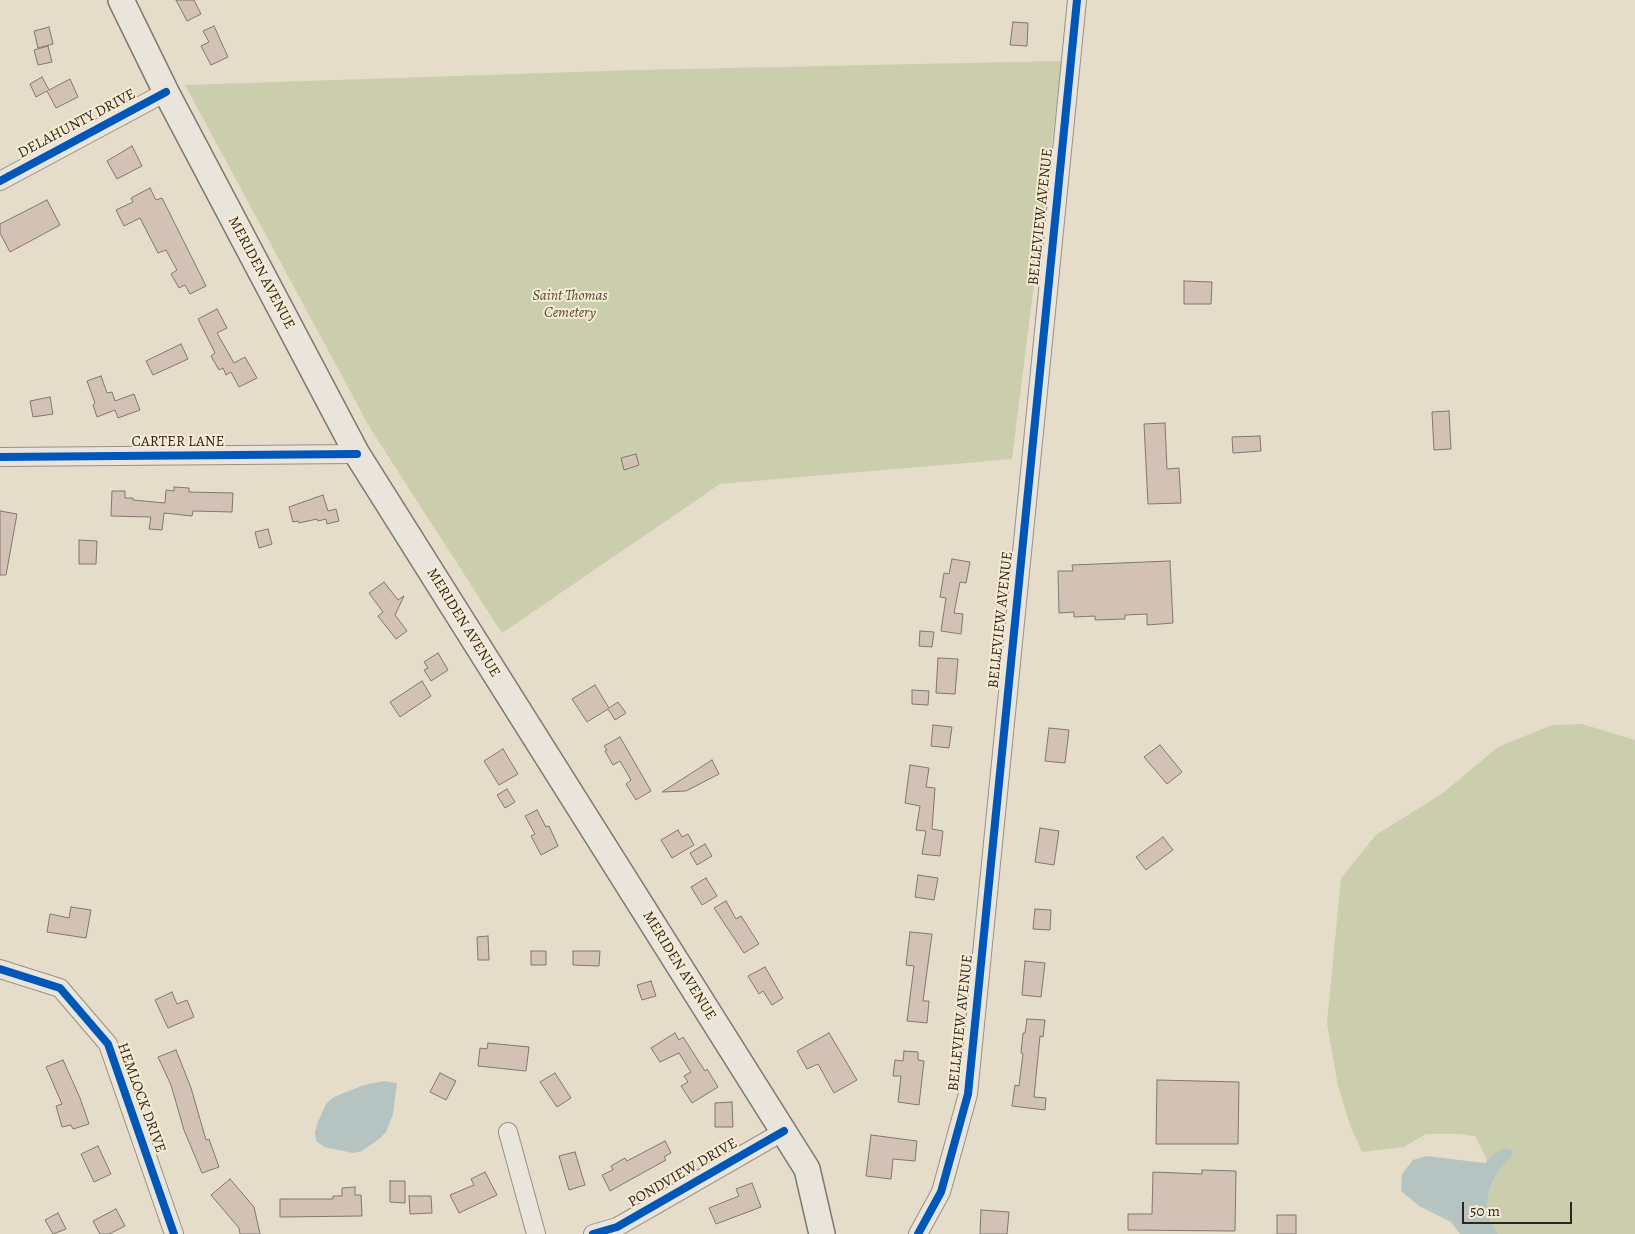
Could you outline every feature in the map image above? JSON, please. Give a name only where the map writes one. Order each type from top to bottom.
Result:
[{"type":"main road","name":"MERIDEN AVENUE","points":[[121,0],[166,92],[357,454],[807,1169],[822,1234]]},
{"type":"street","name":"BELLEVIEW AVENUE","points":[[918,1234],[942,1192],[968,1094],[1077,0]]},
{"type":"street","name":"DELAHUNTY DRIVE","points":[[0,181],[166,92]]},
{"type":"street","name":"CARTER LANE","points":[[0,457],[357,454]]},
{"type":"street","name":"HEMLOCK DRIVE","points":[[0,969],[60,988],[108,1044],[174,1234]]},
{"type":"street","name":"PONDVIEW DRIVE","points":[[593,1234],[617,1227],[784,1131]]},
{"type":"street","points":[[508,1132],[536,1234]]},
{"type":"green space","name":"Saint Thomas Cemetery","points":[[1062,61],[1012,459],[720,484],[502,633],[370,428],[185,85],[635,70]]},
{"type":"green space","points":[[1582,724],[1635,740],[1635,1234],[1498,1234],[1492,1225],[1487,1203],[1491,1185],[1497,1173],[1511,1155],[1493,1154],[1488,1161],[1475,1136],[1459,1134],[1426,1134],[1404,1147],[1362,1152],[1350,1125],[1338,1086],[1327,1023],[1341,878],[1376,835],[1443,793],[1498,747],[1552,725]]},
{"type":"shaded area","points":[[384,1081],[397,1083],[393,1114],[386,1132],[379,1139],[362,1151],[353,1153],[324,1147],[316,1141],[315,1132],[326,1104],[334,1097],[364,1085]]},
{"type":"shaded area","points":[[1504,1148],[1512,1150],[1512,1155],[1497,1173],[1491,1185],[1487,1203],[1492,1225],[1498,1234],[1460,1234],[1451,1222],[1419,1206],[1401,1191],[1402,1174],[1413,1160],[1426,1156],[1485,1163],[1493,1154]]},
{"type":"building","points":[[176,0],[194,0],[201,14],[187,21]]},
{"type":"building","points":[[1013,22],[1028,23],[1027,46],[1010,45]]},
{"type":"building","points":[[214,26],[228,57],[211,65],[201,46],[209,42],[203,31]]},
{"type":"building","points":[[49,27],[53,44],[38,48],[34,31]]},
{"type":"building","points":[[48,46],[52,62],[38,65],[34,50]]},
{"type":"building","points":[[42,77],[49,90],[70,79],[78,97],[56,108],[47,91],[36,97],[30,84]]},
{"type":"building","points":[[132,146],[142,166],[117,179],[107,161]]},
{"type":"building","points":[[150,188],[156,200],[162,198],[206,286],[190,294],[185,285],[179,288],[171,274],[177,270],[166,250],[158,253],[140,218],[124,226],[116,210],[133,202],[131,198]]},
{"type":"building","points":[[47,200],[60,225],[10,252],[0,233],[0,224]]},
{"type":"building","points":[[1184,281],[1212,282],[1211,304],[1184,304]]},
{"type":"building","points":[[217,309],[227,328],[217,333],[234,363],[245,357],[257,378],[239,387],[231,372],[226,375],[223,368],[219,370],[211,356],[215,353],[198,319]]},
{"type":"building","points":[[181,344],[188,359],[153,375],[146,361]]},
{"type":"building","points":[[101,376],[107,393],[112,392],[115,401],[134,394],[140,410],[118,418],[115,410],[97,417],[93,405],[95,403],[87,381]]},
{"type":"building","points":[[50,397],[53,414],[33,417],[30,401]]},
{"type":"building","points":[[1449,411],[1451,449],[1434,450],[1432,412]]},
{"type":"building","points":[[1165,423],[1167,469],[1179,468],[1181,503],[1148,504],[1144,424]]},
{"type":"building","points":[[1260,436],[1261,451],[1233,453],[1232,437]]},
{"type":"building","points":[[636,454],[639,465],[624,470],[621,458]]},
{"type":"building","points":[[174,487],[189,488],[189,492],[233,493],[232,512],[193,511],[192,516],[164,513],[162,530],[149,529],[151,517],[111,516],[112,491],[125,491],[125,498],[133,498],[133,500],[165,503],[166,490],[174,491]]},
{"type":"building","points":[[323,495],[328,511],[336,509],[339,521],[327,524],[326,519],[299,523],[298,521],[293,522],[289,507]]},
{"type":"building","points":[[0,511],[17,514],[6,575],[0,575]]},
{"type":"building","points":[[268,529],[272,544],[259,548],[255,532]]},
{"type":"building","points":[[79,540],[97,541],[96,564],[79,564]]},
{"type":"building","points":[[952,559],[970,562],[966,583],[960,582],[954,613],[963,614],[961,634],[941,631],[946,598],[940,597],[944,573],[949,574]]},
{"type":"building","points":[[1170,561],[1173,623],[1147,625],[1147,614],[1125,615],[1125,619],[1095,620],[1095,616],[1074,617],[1074,612],[1059,613],[1058,571],[1073,571],[1072,565]]},
{"type":"building","points":[[384,582],[398,600],[404,596],[395,615],[407,631],[396,639],[378,616],[383,612],[369,593]]},
{"type":"building","points":[[920,631],[934,632],[932,647],[919,646]]},
{"type":"building","points":[[438,653],[448,670],[431,681],[424,670],[428,668],[424,662]]},
{"type":"building","points":[[938,658],[958,659],[955,694],[936,693]]},
{"type":"building","points":[[422,681],[431,696],[400,717],[390,702]]},
{"type":"building","points":[[595,685],[609,708],[618,702],[626,713],[615,720],[608,709],[587,722],[572,699]]},
{"type":"building","points":[[912,690],[929,691],[928,705],[912,704]]},
{"type":"building","points":[[933,725],[952,727],[949,748],[931,746]]},
{"type":"building","points":[[1049,728],[1069,730],[1065,763],[1045,761]]},
{"type":"building","points":[[620,737],[651,791],[636,800],[626,784],[631,780],[620,761],[613,765],[605,751],[607,750],[604,746]]},
{"type":"building","points":[[1160,745],[1182,772],[1167,784],[1144,757]]},
{"type":"building","points":[[503,749],[518,774],[499,785],[484,761]]},
{"type":"building","points":[[712,760],[719,774],[686,791],[662,792]]},
{"type":"building","points":[[910,765],[929,768],[926,787],[935,788],[932,829],[943,831],[940,856],[922,854],[926,831],[916,830],[920,806],[905,803]]},
{"type":"building","points":[[507,789],[515,802],[505,808],[497,795]]},
{"type":"building","points":[[537,810],[546,827],[549,826],[558,846],[541,855],[531,836],[535,834],[525,816]]},
{"type":"building","points":[[1040,828],[1059,831],[1054,865],[1035,862]]},
{"type":"building","points":[[678,830],[682,837],[688,834],[694,845],[672,858],[661,840]]},
{"type":"building","points":[[1163,837],[1173,850],[1146,870],[1136,857]]},
{"type":"building","points":[[705,844],[712,856],[697,865],[690,853]]},
{"type":"building","points":[[918,875],[938,878],[934,900],[915,897]]},
{"type":"building","points":[[706,878],[717,896],[702,905],[691,887]]},
{"type":"building","points":[[726,901],[736,919],[741,916],[759,944],[744,953],[714,908]]},
{"type":"building","points":[[71,907],[91,910],[86,938],[47,932],[50,914],[69,918]]},
{"type":"building","points":[[1035,909],[1051,910],[1050,930],[1033,929]]},
{"type":"building","points":[[910,932],[932,934],[923,1001],[929,1001],[927,1023],[907,1021],[914,966],[906,965]]},
{"type":"building","points":[[488,936],[489,960],[478,960],[477,937]]},
{"type":"building","points":[[531,951],[546,951],[546,965],[531,965]]},
{"type":"building","points":[[573,951],[600,951],[599,966],[573,965]]},
{"type":"building","points":[[1025,961],[1045,963],[1041,997],[1022,995]]},
{"type":"building","points":[[765,967],[783,998],[772,1005],[763,991],[759,994],[748,976]]},
{"type":"building","points":[[651,981],[656,996],[642,1000],[637,985]]},
{"type":"building","points":[[172,992],[177,1004],[187,1000],[194,1017],[168,1028],[155,1000]]},
{"type":"building","points":[[1027,1019],[1045,1020],[1043,1037],[1040,1036],[1034,1097],[1046,1098],[1045,1110],[1012,1106],[1015,1085],[1019,1086],[1023,1054],[1021,1053],[1023,1033],[1025,1033]]},
{"type":"building","points":[[675,1033],[679,1040],[683,1037],[718,1087],[692,1103],[681,1086],[688,1082],[684,1076],[691,1072],[679,1053],[660,1062],[651,1048]]},
{"type":"building","points":[[829,1033],[857,1080],[834,1093],[818,1064],[807,1069],[797,1051]]},
{"type":"building","points":[[488,1043],[529,1047],[526,1071],[478,1066],[480,1048],[487,1049]]},
{"type":"building","points":[[176,1050],[191,1088],[206,1140],[209,1139],[219,1167],[202,1173],[184,1130],[171,1085],[158,1057]]},
{"type":"building","points":[[904,1051],[918,1052],[918,1060],[924,1061],[919,1105],[898,1102],[901,1076],[893,1076],[895,1060],[903,1061]]},
{"type":"building","points":[[63,1060],[89,1124],[73,1129],[71,1125],[62,1127],[56,1106],[62,1104],[46,1067]]},
{"type":"building","points":[[440,1073],[456,1081],[446,1100],[430,1092]]},
{"type":"building","points":[[555,1073],[571,1098],[557,1107],[540,1082]]},
{"type":"building","points":[[1157,1080],[1239,1082],[1238,1144],[1156,1144]]},
{"type":"building","points":[[732,1102],[733,1127],[715,1127],[715,1103]]},
{"type":"building","points":[[871,1135],[917,1141],[915,1161],[893,1159],[891,1179],[866,1176]]},
{"type":"building","points":[[665,1141],[671,1153],[664,1157],[666,1160],[610,1191],[602,1175],[613,1170],[611,1166],[625,1158],[627,1161]]},
{"type":"building","points":[[98,1146],[111,1174],[94,1182],[81,1154]]},
{"type":"building","points":[[575,1152],[585,1185],[569,1190],[559,1156]]},
{"type":"building","points":[[1202,1170],[1236,1171],[1235,1231],[1128,1230],[1128,1214],[1152,1214],[1153,1172],[1202,1174]]},
{"type":"building","points":[[485,1172],[497,1195],[459,1213],[450,1195],[474,1185],[471,1179]]},
{"type":"building","points":[[230,1179],[254,1207],[260,1234],[240,1234],[239,1228],[211,1195]]},
{"type":"building","points":[[390,1181],[405,1181],[405,1203],[390,1202]]},
{"type":"building","points":[[752,1183],[761,1207],[716,1224],[709,1208],[739,1196],[736,1189]]},
{"type":"building","points":[[355,1187],[355,1195],[361,1195],[362,1216],[280,1217],[280,1199],[333,1199],[333,1196],[342,1196],[342,1188]]},
{"type":"building","points":[[409,1196],[431,1196],[432,1213],[410,1214]]},
{"type":"building","points":[[116,1209],[125,1226],[109,1234],[100,1234],[93,1221]]},
{"type":"building","points":[[981,1210],[1009,1212],[1007,1234],[980,1234]]},
{"type":"building","points":[[58,1213],[66,1229],[53,1234],[45,1220]]},
{"type":"building","points":[[1277,1215],[1296,1215],[1296,1234],[1277,1234]]},
{"type":"cycle path","points":[[918,1234],[941,1192],[968,1094],[1077,0]]},
{"type":"cycle path","points":[[0,181],[166,92]]},
{"type":"cycle path","points":[[0,457],[357,454]]},
{"type":"cycle path","points":[[0,969],[60,988],[108,1044],[174,1234]]},
{"type":"cycle path","points":[[593,1234],[617,1227],[784,1131]]}]
